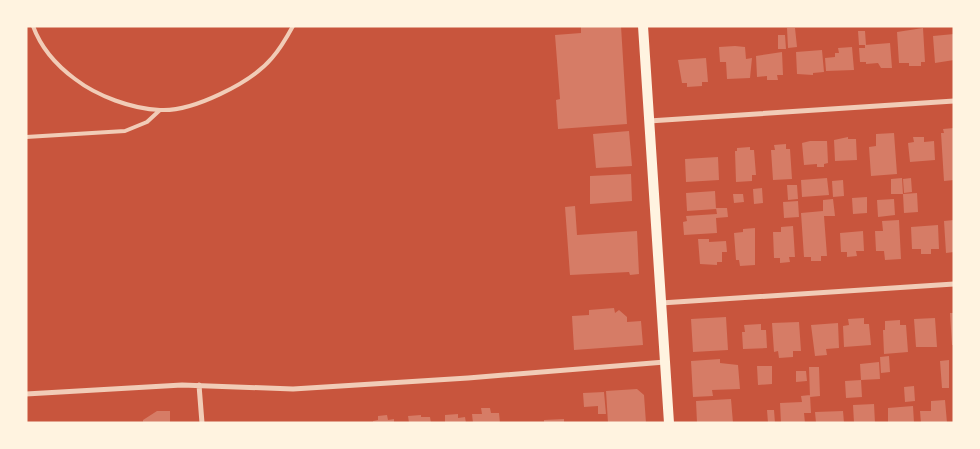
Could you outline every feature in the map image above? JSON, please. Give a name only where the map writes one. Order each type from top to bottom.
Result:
[{"type":"main road","points":[[643,26],[669,423]]},
{"type":"street","points":[[649,121],[954,101]]},
{"type":"street","points":[[661,303],[954,284]]},
{"type":"street","points":[[26,394],[200,385],[293,389],[468,378],[665,362]]},
{"type":"street","points":[[200,385],[202,423]]},
{"type":"lane","points":[[33,26],[38,41],[61,68],[89,90],[115,100],[160,110],[203,102],[239,84],[271,59],[293,26]]},
{"type":"lane","points":[[26,137],[125,131],[147,122],[160,110]]},
{"type":"building","points":[[581,26],[621,26],[627,124],[558,129],[556,100],[560,99],[555,35],[581,33]]},
{"type":"building","points":[[787,28],[795,28],[797,47],[788,48]]},
{"type":"building","points":[[923,28],[925,62],[921,62],[921,66],[909,66],[909,63],[899,63],[897,32]]},
{"type":"building","points":[[858,31],[865,31],[866,45],[859,45]]},
{"type":"building","points":[[954,34],[954,60],[935,63],[933,36]]},
{"type":"building","points":[[778,35],[785,35],[786,49],[778,49]]},
{"type":"building","points":[[890,43],[892,68],[881,68],[878,63],[866,64],[866,62],[860,62],[859,48],[865,48],[865,45]]},
{"type":"building","points":[[719,47],[745,47],[746,59],[752,58],[750,78],[727,79],[726,62],[720,62]]},
{"type":"building","points":[[852,47],[854,70],[826,71],[825,58],[835,57],[835,53],[839,53],[838,48]]},
{"type":"building","points":[[822,50],[824,72],[813,73],[813,75],[797,74],[796,52]]},
{"type":"building","points":[[782,52],[783,75],[777,75],[778,80],[767,80],[767,76],[757,77],[756,56]]},
{"type":"building","points":[[706,58],[708,82],[702,82],[702,86],[687,87],[687,83],[682,83],[678,60]]},
{"type":"building","points":[[954,128],[954,180],[944,181],[941,133],[944,133],[943,129]]},
{"type":"building","points":[[629,131],[632,166],[596,168],[593,134]]},
{"type":"building","points":[[894,133],[897,174],[871,176],[869,147],[876,146],[876,134]]},
{"type":"building","points":[[848,137],[848,139],[856,139],[857,160],[835,161],[834,140]]},
{"type":"building","points":[[913,137],[924,137],[924,142],[934,141],[935,160],[910,162],[908,143],[914,142]]},
{"type":"building","points":[[827,141],[828,163],[824,164],[824,167],[817,167],[817,164],[804,165],[802,143]]},
{"type":"building","points":[[786,144],[786,149],[790,149],[792,179],[773,180],[771,150],[775,150],[774,145]]},
{"type":"building","points":[[750,147],[750,150],[754,150],[756,175],[752,175],[752,181],[736,182],[735,151],[737,151],[737,148]]},
{"type":"building","points":[[718,157],[719,180],[686,182],[685,159]]},
{"type":"building","points":[[631,174],[632,201],[590,204],[590,176]]},
{"type":"building","points":[[827,178],[829,195],[802,197],[801,180]]},
{"type":"building","points":[[902,178],[903,194],[891,194],[891,179]]},
{"type":"building","points":[[911,178],[912,192],[904,193],[903,179]]},
{"type":"building","points":[[843,180],[844,196],[833,197],[832,181]]},
{"type":"building","points":[[787,185],[797,185],[798,199],[788,200]]},
{"type":"building","points":[[762,188],[763,203],[754,204],[753,189]]},
{"type":"building","points":[[715,191],[716,209],[687,211],[686,193]]},
{"type":"building","points":[[917,193],[918,212],[904,213],[903,194]]},
{"type":"building","points":[[733,194],[743,194],[744,202],[734,203]]},
{"type":"building","points":[[867,197],[867,213],[853,214],[852,198]]},
{"type":"building","points":[[833,199],[835,216],[824,216],[827,256],[821,256],[821,261],[811,261],[811,257],[804,257],[801,213],[823,211],[823,200]]},
{"type":"building","points":[[894,199],[895,215],[878,217],[877,200]]},
{"type":"building","points":[[798,201],[799,217],[784,218],[783,202]]},
{"type":"building","points":[[575,206],[577,235],[637,231],[639,274],[630,275],[629,272],[570,275],[565,207]]},
{"type":"building","points":[[716,208],[727,208],[728,217],[716,218],[717,233],[684,235],[683,222],[687,221],[686,216],[717,214]]},
{"type":"building","points":[[899,220],[901,259],[885,260],[884,251],[876,251],[875,231],[883,231],[882,221]]},
{"type":"building","points":[[954,220],[954,252],[946,253],[944,221]]},
{"type":"building","points":[[938,225],[939,249],[931,249],[931,254],[921,254],[921,249],[912,249],[911,227]]},
{"type":"building","points":[[793,226],[795,257],[789,257],[790,262],[780,263],[780,258],[774,258],[773,232],[781,232],[781,227]]},
{"type":"building","points":[[755,228],[755,265],[740,266],[739,260],[736,260],[734,233],[743,232],[743,229]]},
{"type":"building","points":[[863,231],[864,251],[856,251],[857,256],[847,257],[847,252],[841,252],[840,233]]},
{"type":"building","points":[[698,239],[709,239],[709,242],[726,241],[727,252],[722,252],[722,262],[717,262],[717,265],[700,264]]},
{"type":"building","points":[[614,308],[615,313],[619,310],[627,317],[627,322],[641,321],[643,345],[574,350],[572,316],[589,315],[589,310]]},
{"type":"building","points":[[950,313],[954,313],[954,345],[952,345]]},
{"type":"building","points":[[726,317],[728,350],[693,352],[691,319]]},
{"type":"building","points":[[864,318],[864,324],[869,324],[871,345],[844,347],[843,326],[849,325],[848,319]]},
{"type":"building","points":[[935,318],[937,347],[916,347],[914,319]]},
{"type":"building","points":[[900,320],[900,325],[906,325],[908,352],[884,354],[883,330],[885,330],[885,321]]},
{"type":"building","points":[[799,322],[801,351],[793,351],[793,357],[779,358],[778,351],[774,352],[772,323]]},
{"type":"building","points":[[838,323],[839,348],[826,349],[827,355],[815,356],[811,325]]},
{"type":"building","points":[[761,324],[761,330],[766,330],[767,348],[743,349],[742,332],[745,332],[744,325]]},
{"type":"building","points":[[889,356],[890,372],[881,373],[880,357]]},
{"type":"building","points":[[720,359],[720,363],[738,365],[740,389],[712,390],[713,396],[693,397],[691,361]]},
{"type":"building","points":[[949,360],[949,388],[942,388],[940,361]]},
{"type":"building","points":[[879,362],[880,379],[861,380],[860,364]]},
{"type":"building","points":[[757,366],[772,366],[772,384],[758,385]]},
{"type":"building","points":[[809,367],[819,367],[820,396],[810,397]]},
{"type":"building","points":[[796,371],[806,371],[807,381],[796,382]]},
{"type":"building","points":[[861,380],[862,397],[846,398],[845,381]]},
{"type":"building","points":[[914,386],[915,401],[905,402],[904,387]]},
{"type":"building","points":[[637,389],[644,395],[646,423],[608,423],[606,391]]},
{"type":"building","points":[[604,392],[606,414],[598,414],[598,406],[584,407],[583,393]]},
{"type":"building","points":[[810,395],[811,413],[804,413],[805,423],[781,423],[780,403],[802,402],[801,396]]},
{"type":"building","points":[[731,399],[733,423],[697,423],[696,401]]},
{"type":"building","points":[[945,400],[947,423],[921,423],[920,411],[931,411],[931,401]]},
{"type":"building","points":[[874,404],[875,423],[854,423],[853,405]]},
{"type":"building","points":[[913,406],[914,423],[888,423],[888,408]]},
{"type":"building","points":[[481,408],[490,408],[491,413],[499,413],[500,423],[473,423],[472,414],[482,414]]},
{"type":"building","points":[[767,410],[774,410],[775,423],[768,423]]},
{"type":"building","points":[[157,411],[170,411],[170,423],[143,423],[143,420]]},
{"type":"building","points":[[843,411],[844,423],[816,423],[815,412]]},
{"type":"building","points":[[458,414],[458,418],[465,417],[466,423],[445,423],[445,415]]},
{"type":"building","points":[[387,415],[388,420],[394,419],[394,423],[373,423],[373,421],[378,420],[378,416]]},
{"type":"building","points":[[421,415],[421,417],[430,417],[431,423],[409,423],[408,416]]},
{"type":"building","points":[[564,419],[564,423],[544,423],[544,420]]}]
